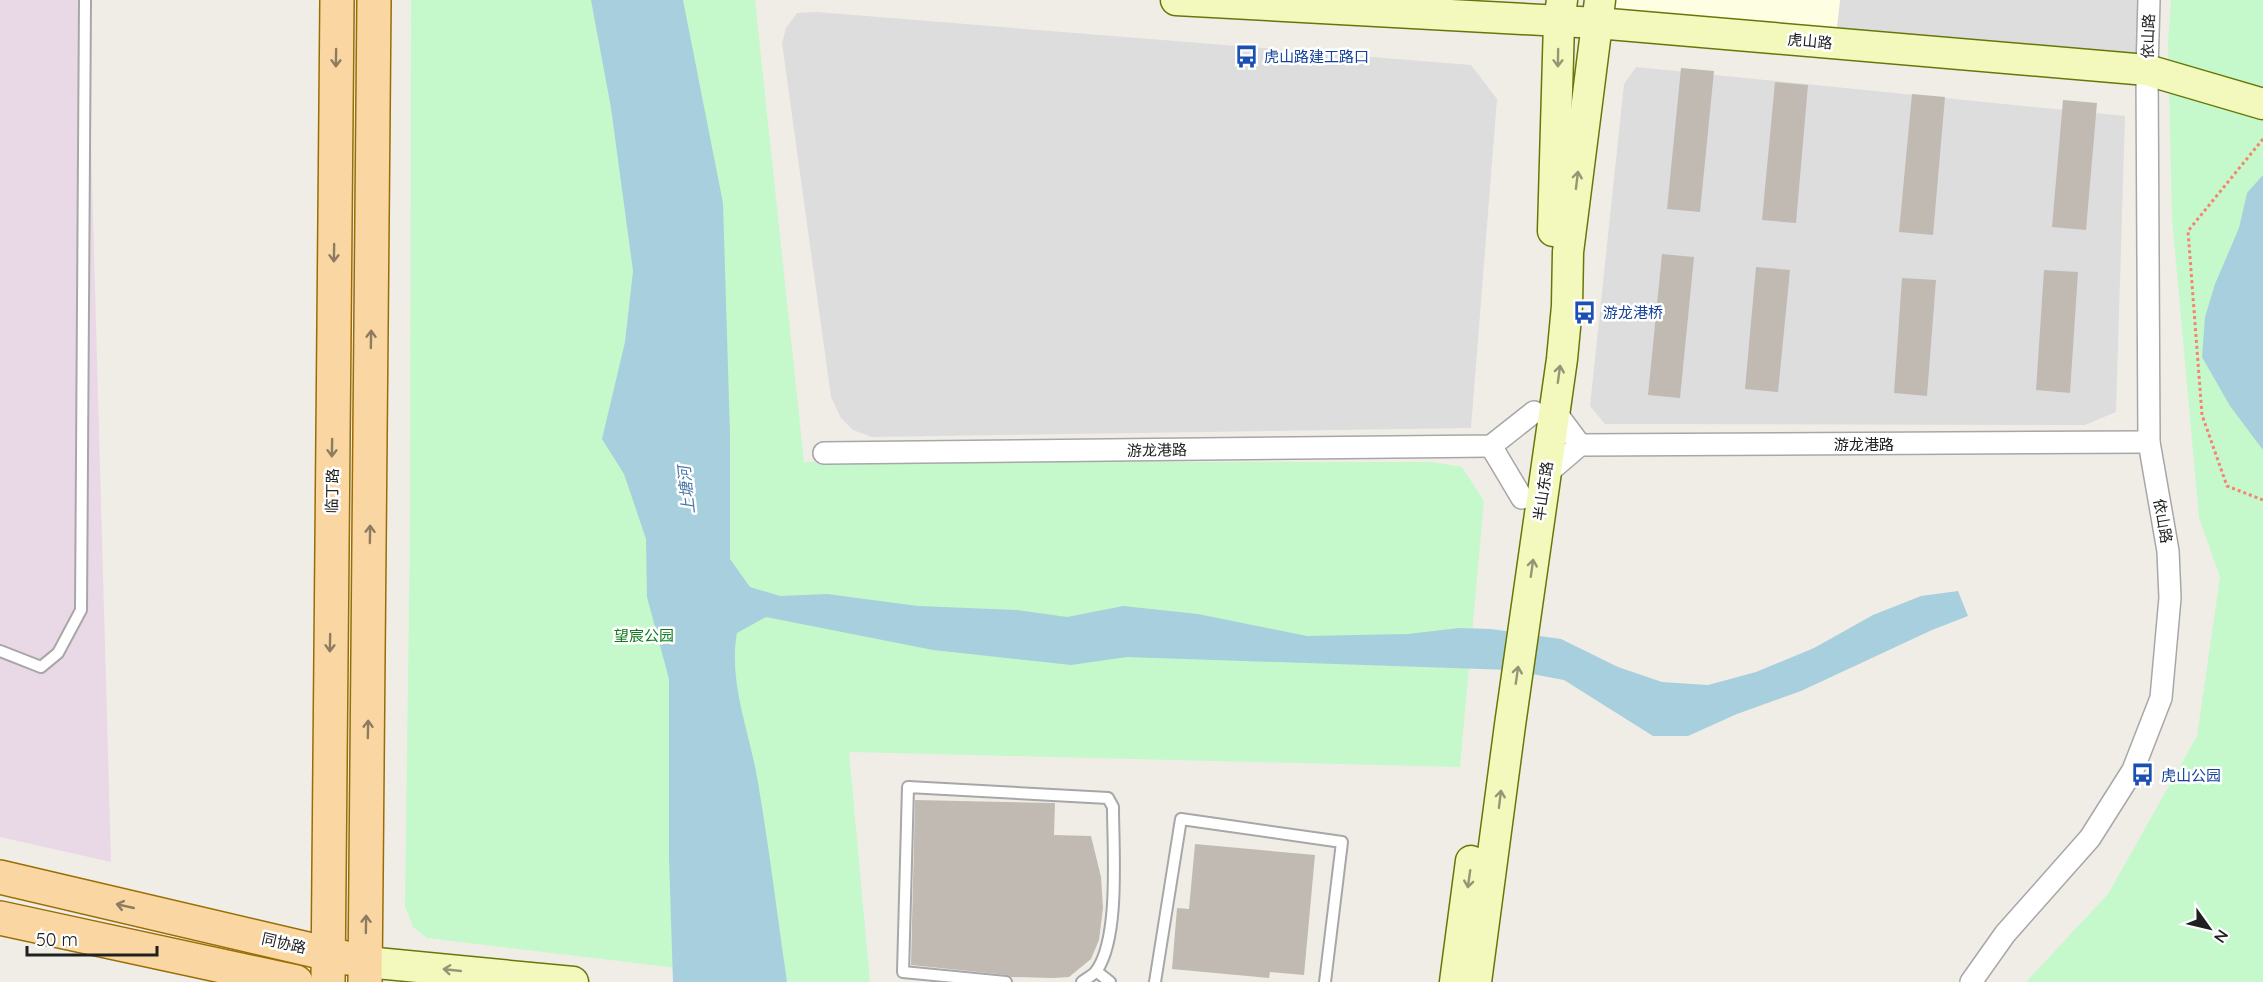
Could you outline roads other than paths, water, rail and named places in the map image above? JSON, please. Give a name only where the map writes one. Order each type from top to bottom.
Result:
[{"type":"main road","name":"临丁路","points":[[328,968],[337,0]]},
{"type":"main road","points":[[365,972],[374,0]]},
{"type":"main road","name":"虎山路","points":[[1176,0],[1351,10],[1598,12],[2147,70],[2263,104]]},
{"type":"main road","name":"半山东路","points":[[1455,982],[1500,721],[1514,625],[1545,475],[1544,411],[1551,297],[1561,11]]},
{"type":"main road","name":"半山东路","points":[[1514,625],[1522,498],[1566,317],[1568,252],[1598,12]]},
{"type":"main road","name":"半山东路","points":[[1476,982],[1500,721]]},
{"type":"main road","name":"同协路","points":[[0,877],[328,968],[365,972],[573,982]]},
{"type":"main road","points":[[0,918],[296,982]]},
{"type":"street","name":"依山路","points":[[1971,982],[2006,934],[2091,838],[2133,770],[2161,698],[2170,598],[2169,562],[2149,442],[2147,70],[2149,0]]},
{"type":"street","points":[[1522,498],[1491,446],[1544,411],[1580,445],[1545,475]]},
{"type":"street","name":"游龙港路","points":[[1580,445],[2149,442]]},
{"type":"street","name":"游龙港路","points":[[824,453],[1491,446]]},
{"type":"lane","points":[[0,651],[41,667],[58,653],[81,610],[85,0]]},
{"type":"lane","points":[[1006,982],[903,972],[908,787],[1108,798],[1113,807],[1112,906],[1106,949],[1096,971],[1082,982]]},
{"type":"lane","points":[[1155,982],[1181,819],[1342,842],[1325,982]]},
{"type":"lane","points":[[1096,971],[1110,982]]},
{"type":"water","name":"上塘河","points":[[591,0],[683,0],[723,203],[730,434],[730,559],[750,587],[780,596],[827,594],[918,606],[1017,610],[1067,617],[1123,606],[1198,614],[1307,636],[1408,634],[1459,628],[1491,629],[1561,639],[1618,667],[1662,682],[1708,685],[1756,672],[1814,648],[1873,615],[1921,596],[1958,591],[1968,616],[1932,630],[1801,691],[1737,714],[1688,736],[1653,736],[1564,680],[1510,670],[1127,657],[1071,665],[933,650],[766,617],[737,633],[735,669],[761,803],[787,982],[673,982],[669,859],[669,679],[647,597],[646,539],[624,474],[602,439],[625,342],[633,271],[611,108]]},
{"type":"water","points":[[2263,175],[2263,450],[2230,406],[2202,357],[2205,317],[2215,284],[2239,228],[2247,193]]},
{"type":"place","name":"虎山路建工路口","points":[[1246,56]]},
{"type":"place","name":"游龙港桥","points":[[1585,312]]},
{"type":"place","name":"虎山公园","points":[[2143,775]]},
{"type":"park label","name":"望宸公园","points":[[644,635]]}]
